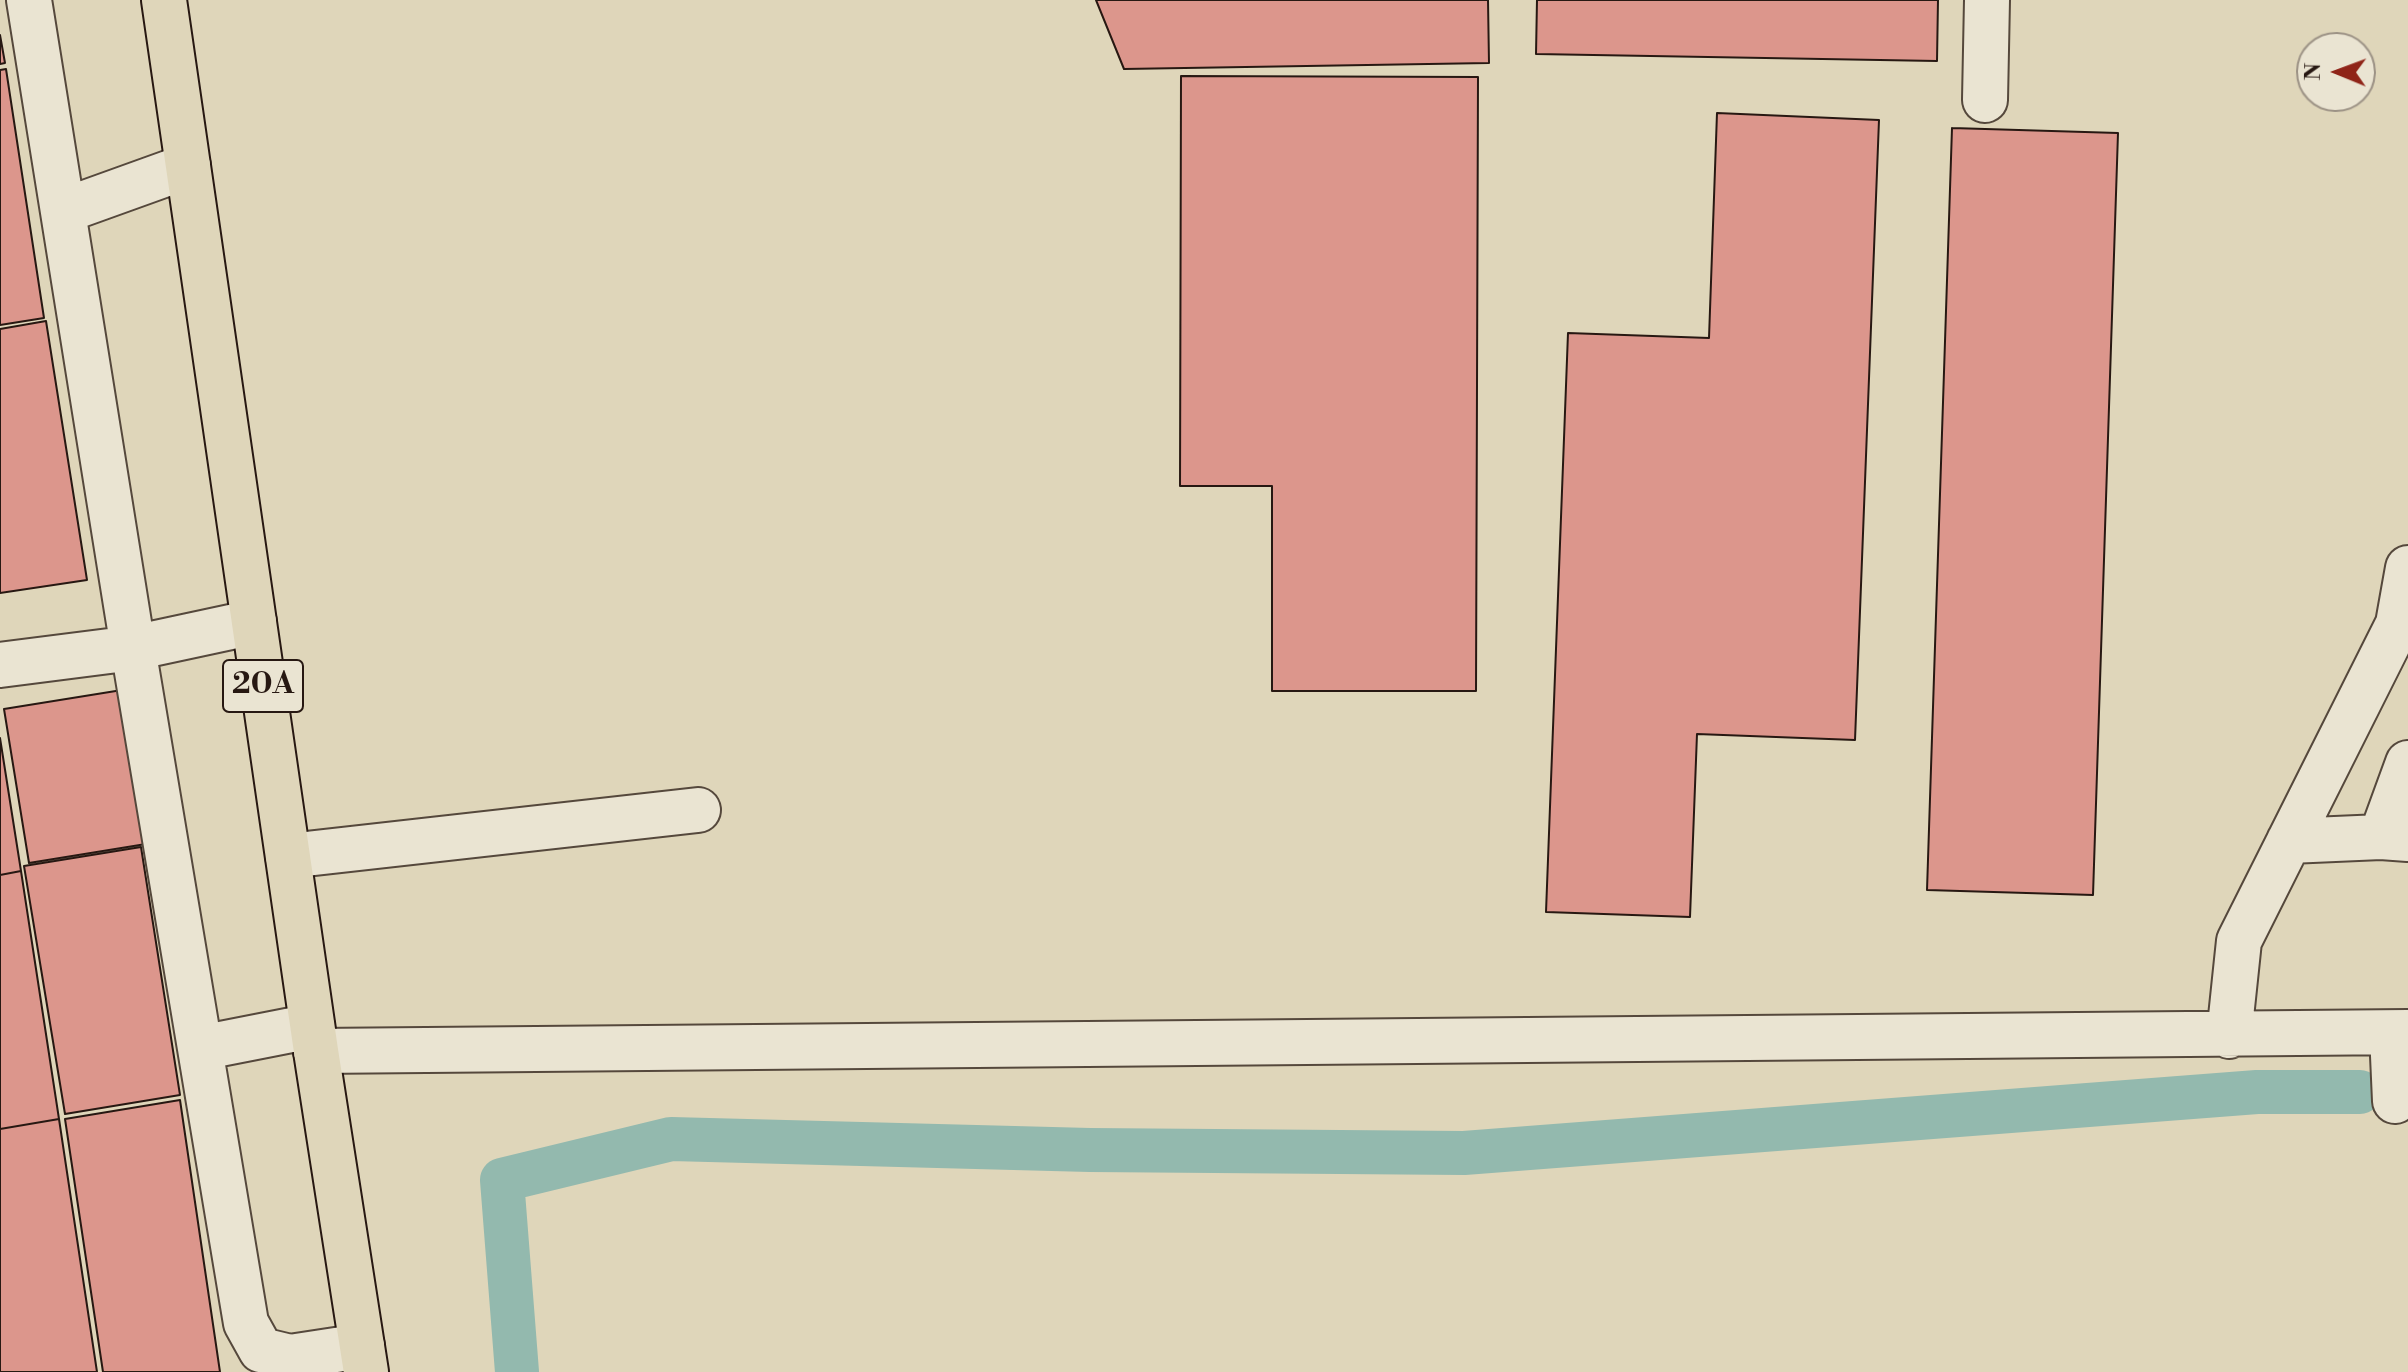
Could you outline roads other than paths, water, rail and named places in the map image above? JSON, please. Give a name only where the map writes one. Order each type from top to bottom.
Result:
[{"type":"main road","name":"20A","points":[[164,0],[314,1039],[364,1359]]},
{"type":"street","points":[[29,0],[246,1323],[261,1350],[290,1357],[364,1359]]},
{"type":"street","points":[[1985,100],[1987,0]]},
{"type":"street","points":[[63,211],[188,166]]},
{"type":"street","points":[[2229,1036],[2239,941],[2403,624],[2408,568]]},
{"type":"street","points":[[0,665],[133,648],[254,622]]},
{"type":"street","points":[[2289,841],[2395,838],[2408,763]]},
{"type":"street","points":[[288,856],[698,810]]},
{"type":"street","points":[[200,1048],[314,1039],[2229,1036],[2400,1033],[2395,1101]]},
{"type":"waterway","points":[[517,1372],[502,1180],[671,1139],[1090,1150],[1464,1153],[2257,1092],[2360,1092]]}]
